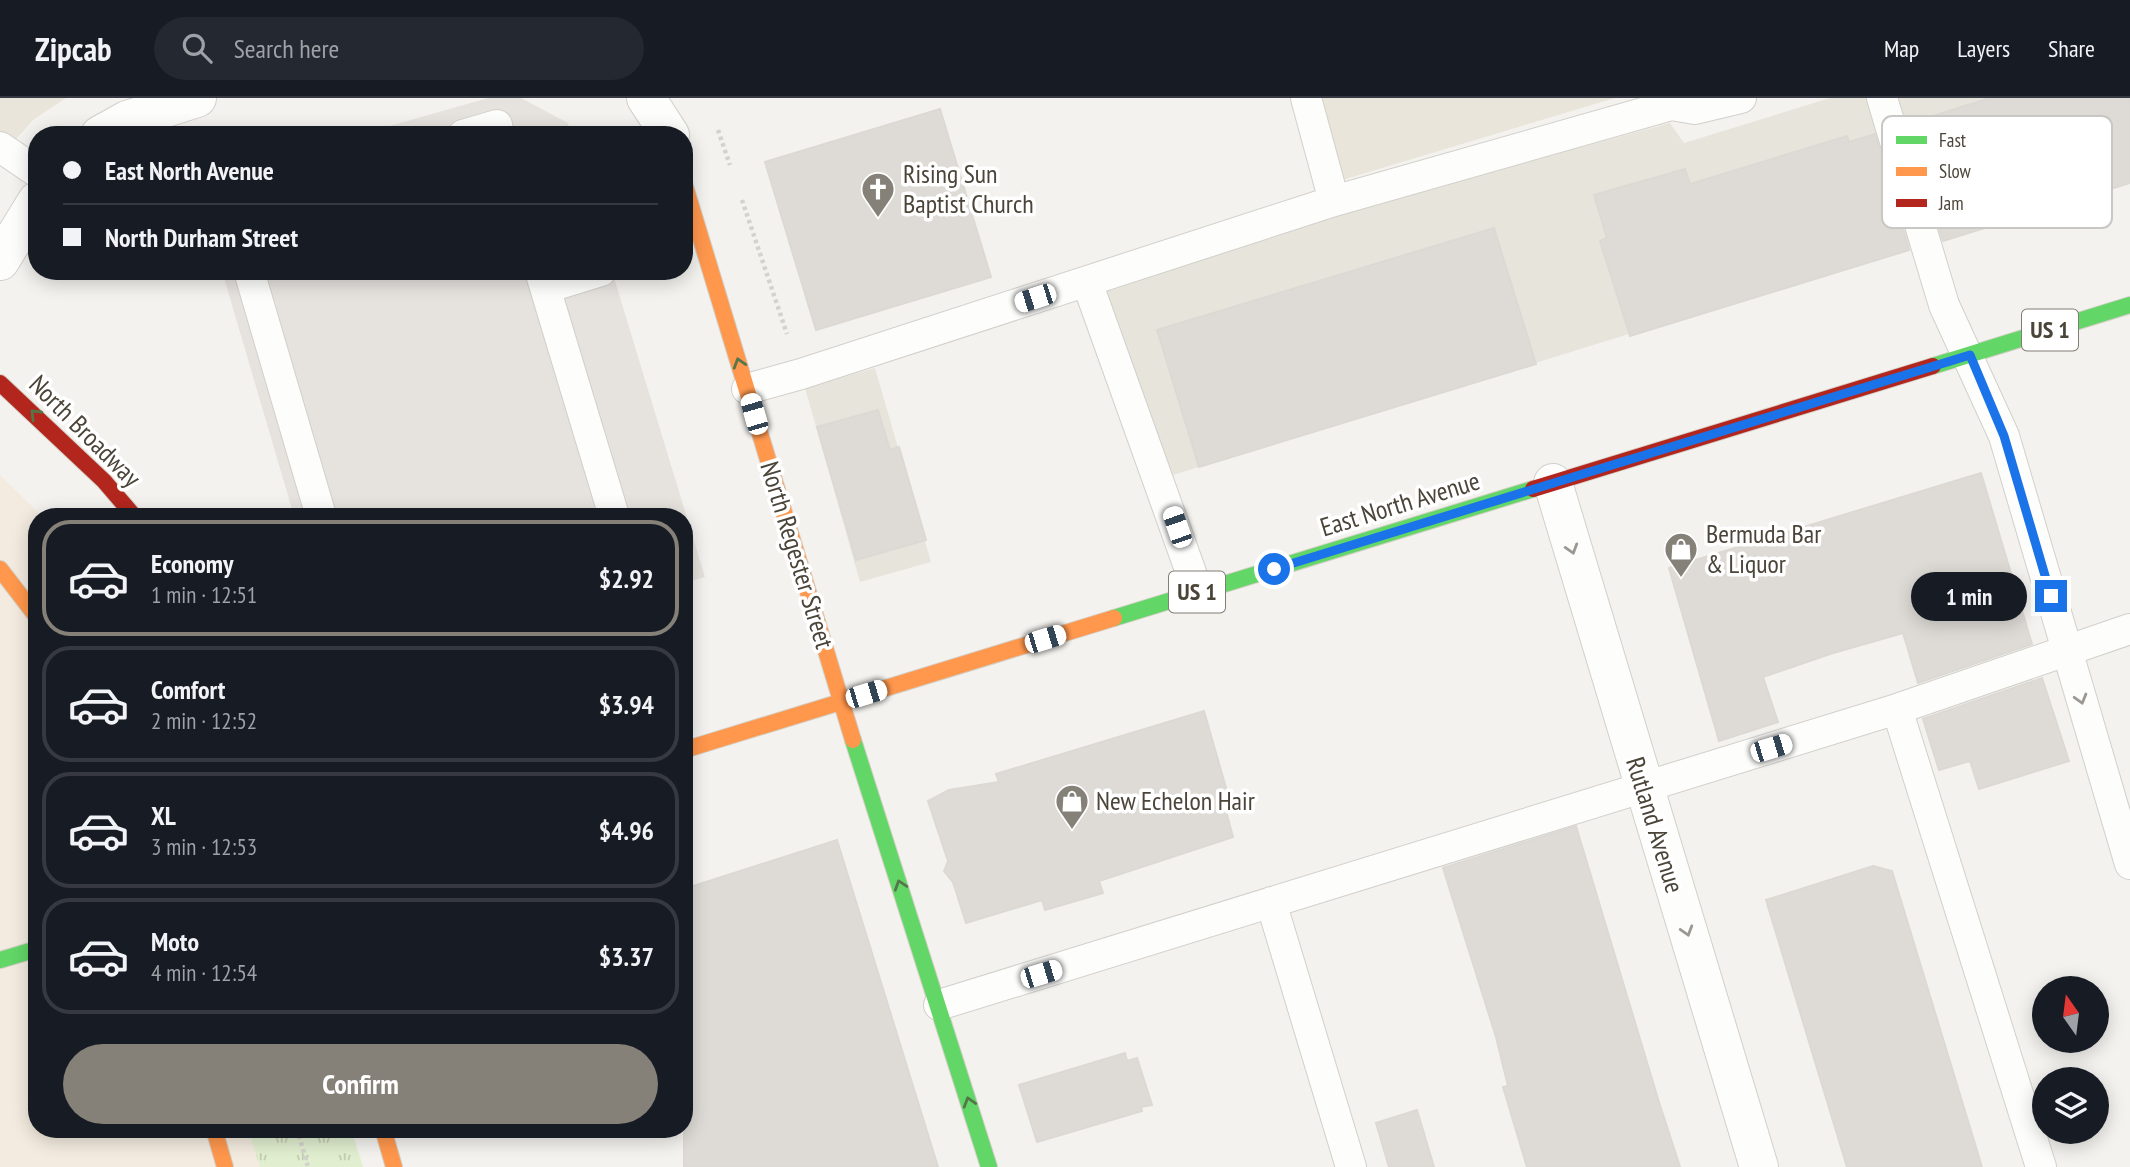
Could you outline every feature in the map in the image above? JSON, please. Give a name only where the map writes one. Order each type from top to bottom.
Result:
[{"type":"main road","name":"North Regester Street","points":[[693,243],[747,389],[841,702],[989,1167]]},
{"type":"main road","name":"East North Avenue","points":[[693,747],[2130,305]]},
{"type":"main road","name":"North Broadway","points":[[0,383],[104,481],[127,508]]},
{"type":"main road","points":[[0,569],[28,605]]},
{"type":"main road","points":[[0,960],[28,952]]},
{"type":"main road","points":[[217,1138],[225,1167]]},
{"type":"main road","points":[[386,1138],[394,1167]]},
{"type":"street","points":[[116,126],[127,120],[197,98]]},
{"type":"street","points":[[646,98],[664,126]]},
{"type":"street","points":[[0,261],[28,216]]},
{"type":"street","name":"Rutland Avenue","points":[[1553,483],[1759,1167]]},
{"type":"lane","points":[[1306,98],[1334,201]]},
{"type":"lane","points":[[747,389],[801,374],[1334,201],[1671,105],[1695,109],[1741,98]]},
{"type":"lane","points":[[1882,98],[1887,116]]},
{"type":"lane","points":[[0,147],[28,166]]},
{"type":"lane","points":[[1921,228],[1944,305],[1970,355],[2004,436],[2130,864]]},
{"type":"lane","points":[[252,280],[319,508]]},
{"type":"lane","points":[[543,280],[612,508]]},
{"type":"lane","points":[[1087,282],[1198,592]]},
{"type":"lane","points":[[939,1005],[1897,709],[2130,629]]},
{"type":"lane","points":[[1897,709],[2041,1167]]},
{"type":"lane","points":[[1271,902],[1351,1167]]},
{"type":"path","points":[[716,124],[734,177]]},
{"type":"path","points":[[738,190],[801,374]]},
{"type":"path","points":[[300,1138],[308,1167]]},
{"type":"shaded area","points":[[0,98],[66,98],[33,120],[0,157]]},
{"type":"shaded area","points":[[488,98],[521,98],[568,123],[569,126],[390,126]]},
{"type":"shaded area","points":[[1315,98],[1615,98],[1339,181]]},
{"type":"shaded area","points":[[1830,98],[2130,98],[2130,179],[2112,185],[2112,116],[1882,116],[1882,228],[1972,228],[1173,475],[1087,282],[1670,123],[1684,143]]},
{"type":"shaded area","points":[[225,280],[615,280],[684,508],[292,508]]},
{"type":"shaded area","points":[[875,368],[931,562],[860,582],[805,388]]},
{"type":"shaded area","points":[[0,475],[34,508],[28,508],[28,1138],[300,1138],[309,1167],[0,1167]]},
{"type":"shaded area","points":[[693,538],[705,577],[693,580]]},
{"type":"green space","points":[[251,1138],[354,1138],[363,1167],[260,1167]]},
{"type":"building","points":[[1990,98],[2130,98],[2130,183],[2112,189],[2112,116],[1933,116]]},
{"type":"building","name":"Rising Sun Baptist Church","points":[[940,109],[991,277],[816,330],[765,162]]},
{"type":"building","points":[[1875,134],[1882,158],[1882,228],[1903,228],[1909,250],[1630,336],[1600,241],[1607,238],[1594,195],[1685,169],[1690,184],[1847,136],[1849,142]]},
{"type":"building","points":[[1494,228],[1536,364],[1199,467],[1157,330]]},
{"type":"building","points":[[1939,228],[1985,228],[1943,241]]},
{"type":"building","points":[[878,410],[890,450],[899,447],[926,540],[856,560],[817,427]]},
{"type":"building","points":[[1981,473],[2032,644],[1918,683],[1903,633],[1830,654],[1763,677],[1778,722],[1719,741],[1669,568]]},
{"type":"building","points":[[2042,678],[2069,761],[1979,789],[1970,761],[1939,770],[1923,719]]},
{"type":"building","points":[[1204,711],[1228,795],[1222,796],[1233,837],[1099,881],[1103,893],[1045,910],[1042,900],[966,923],[953,882],[944,871],[948,861],[928,801],[949,790],[999,782],[996,774]]},
{"type":"building","points":[[1576,826],[1680,1167],[1527,1167],[1503,1087],[1508,1086],[1496,1037],[1443,868]]},
{"type":"building","points":[[837,840],[938,1167],[684,1167],[684,1138],[693,1138],[693,886]]},
{"type":"building","points":[[1873,866],[1892,871],[1982,1167],[1847,1167],[1766,900]]},
{"type":"building","points":[[1125,1053],[1127,1061],[1137,1058],[1152,1105],[1141,1107],[1142,1111],[1037,1142],[1019,1085]]},
{"type":"building","points":[[1417,1110],[1434,1167],[1389,1167],[1376,1123]]},
{"type":"traffic: fast","points":[[1933,366],[2130,305]]},
{"type":"traffic: fast","points":[[1114,618],[1533,489]]},
{"type":"traffic: fast","points":[[853,740],[989,1167]]},
{"type":"traffic: fast","points":[[0,960],[28,952]]},
{"type":"traffic: slow","points":[[693,213],[853,740]]},
{"type":"traffic: slow","points":[[0,569],[28,605]]},
{"type":"traffic: slow","points":[[693,747],[1114,618]]},
{"type":"traffic: slow","points":[[217,1138],[225,1167]]},
{"type":"traffic: slow","points":[[386,1138],[394,1167]]},
{"type":"traffic: jam","points":[[1533,489],[1933,366]]},
{"type":"traffic: jam","points":[[0,383],[104,481],[127,508]]},
{"type":"place","name":"Rising Sun Baptist Church","points":[[878,219]]},
{"type":"place","name":"Bermuda Bar & Liquor","points":[[1681,579]]},
{"type":"place","name":"New Echelon Hair","points":[[1072,831]]},
{"type":"route","points":[[1274,569],[1970,355],[2004,436],[2051,596]]}]
